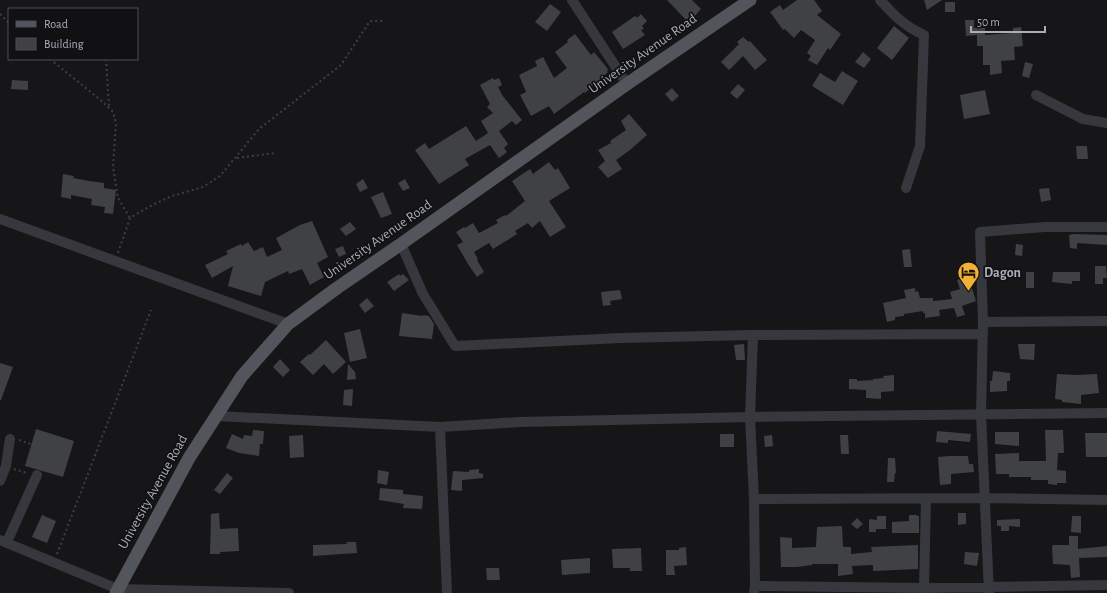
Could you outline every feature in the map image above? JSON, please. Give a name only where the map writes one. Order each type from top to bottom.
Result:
[{"type":"main road","name":"University Avenue Road","points":[[117,591],[189,458],[242,376],[288,324],[627,84],[750,0]]},
{"type":"street","points":[[572,0],[627,84]]},
{"type":"street","points":[[880,0],[910,29],[924,35],[920,146],[906,188]]},
{"type":"street","points":[[1036,95],[1083,119],[1107,123]]},
{"type":"street","points":[[0,219],[288,324]]},
{"type":"street","points":[[989,590],[981,414],[983,322],[980,232],[1045,227],[1107,227]]},
{"type":"street","points":[[401,244],[423,294],[455,346],[621,338],[753,335],[983,334]]},
{"type":"street","points":[[983,322],[1107,321]]},
{"type":"street","points":[[753,335],[750,417],[754,499],[754,589],[924,588],[989,590],[1107,585]]},
{"type":"street","points":[[216,416],[440,427],[520,422],[750,417],[1107,413]]},
{"type":"street","points":[[440,427],[447,593]]},
{"type":"street","points":[[0,482],[6,466],[12,439]]},
{"type":"street","points":[[37,475],[3,541],[54,562],[117,591],[289,593]]},
{"type":"street","points":[[754,499],[985,498],[1107,500]]},
{"type":"street","points":[[924,588],[926,499]]},
{"type":"path","points":[[0,14],[8,22]]},
{"type":"path","points":[[116,262],[118,249],[130,218],[152,205],[172,196],[203,188],[220,176],[259,129],[341,65],[370,21],[384,21]]},
{"type":"path","points":[[51,60],[113,112],[116,123],[113,168],[118,198],[130,218]]},
{"type":"path","points":[[106,60],[109,108]]},
{"type":"path","points":[[235,159],[275,153]]},
{"type":"path","points":[[54,562],[151,310]]},
{"type":"path","points":[[12,439],[31,444]]},
{"type":"path","points":[[6,466],[37,475]]},
{"type":"building","points":[[667,0],[692,0],[701,9],[693,18],[691,16],[686,20]]},
{"type":"building","points":[[797,0],[814,0],[822,11],[817,15],[841,34],[830,50],[828,48],[817,65],[808,60],[811,56],[807,53],[815,40],[801,30],[794,38],[785,29],[783,30],[770,12],[780,5],[783,10]]},
{"type":"building","points":[[924,0],[942,0],[927,10]]},
{"type":"building","points":[[945,2],[955,2],[955,12],[945,12]]},
{"type":"building","points":[[550,4],[561,12],[547,31],[535,22]]},
{"type":"building","points":[[641,14],[647,21],[642,26],[644,29],[641,30],[645,35],[623,49],[612,32],[635,16],[637,18]]},
{"type":"building","points":[[965,20],[974,20],[974,28],[985,28],[985,35],[1013,33],[1013,28],[1021,27],[1023,46],[1014,47],[1015,60],[1001,61],[1002,73],[990,75],[990,65],[983,65],[983,46],[977,46],[977,35],[966,36]]},
{"type":"building","points":[[894,26],[909,38],[892,60],[877,48]]},
{"type":"building","points":[[575,34],[591,55],[594,52],[608,69],[608,72],[585,93],[584,92],[554,114],[549,106],[531,116],[520,95],[526,92],[519,75],[537,66],[535,61],[543,57],[554,78],[567,68],[555,52],[568,42],[567,40]]},
{"type":"building","points":[[743,37],[749,42],[750,41],[767,60],[755,70],[743,56],[729,70],[721,62],[739,44],[737,42]]},
{"type":"building","points":[[863,52],[871,59],[864,68],[855,62]]},
{"type":"building","points":[[1025,62],[1033,64],[1029,78],[1022,76]]},
{"type":"building","points":[[842,71],[858,81],[843,105],[812,86],[820,73],[835,82]]},
{"type":"building","points":[[493,78],[494,80],[499,78],[502,85],[498,87],[502,95],[522,120],[516,125],[512,121],[499,131],[508,144],[504,148],[507,152],[499,158],[490,145],[465,159],[469,165],[439,184],[415,150],[425,143],[429,149],[466,126],[476,141],[488,133],[481,121],[493,113],[487,107],[490,104],[480,85]]},
{"type":"building","points":[[12,80],[28,81],[28,90],[11,89]]},
{"type":"building","points":[[738,84],[745,90],[737,99],[730,93]]},
{"type":"building","points":[[672,88],[679,96],[672,102],[665,94]]},
{"type":"building","points":[[985,90],[990,114],[964,119],[960,95]]},
{"type":"building","points":[[629,114],[647,135],[616,160],[622,169],[608,178],[598,167],[605,161],[598,150],[611,143],[610,141],[626,130],[621,121]]},
{"type":"building","points":[[1076,146],[1087,146],[1088,159],[1077,159]]},
{"type":"building","points":[[549,162],[555,170],[558,168],[570,188],[549,201],[566,227],[550,237],[540,221],[532,228],[528,223],[515,231],[517,234],[493,249],[489,243],[474,252],[484,272],[477,277],[457,245],[463,242],[456,232],[473,223],[479,233],[498,223],[496,220],[505,215],[506,216],[525,201],[512,181],[530,169],[533,174]]},
{"type":"building","points":[[63,174],[74,176],[73,178],[104,183],[104,188],[116,190],[113,214],[104,213],[105,207],[91,205],[92,199],[71,195],[71,199],[61,197]]},
{"type":"building","points":[[363,179],[368,188],[360,192],[356,184]]},
{"type":"building","points":[[405,179],[410,188],[403,191],[398,183]]},
{"type":"building","points":[[1049,188],[1051,200],[1041,202],[1039,189]]},
{"type":"building","points":[[383,192],[392,214],[381,218],[371,197]]},
{"type":"building","points":[[312,221],[328,257],[317,263],[324,277],[310,285],[302,269],[289,274],[288,271],[265,282],[261,296],[228,286],[233,266],[212,278],[205,265],[228,254],[226,251],[241,244],[242,246],[248,242],[254,251],[263,247],[267,257],[282,250],[276,238],[300,225]]},
{"type":"building","points":[[350,222],[356,229],[346,236],[340,229]]},
{"type":"building","points":[[1069,235],[1107,235],[1107,245],[1077,243],[1077,249],[1070,248]]},
{"type":"building","points":[[1016,244],[1023,245],[1022,256],[1015,255]]},
{"type":"building","points":[[343,246],[346,254],[339,257],[335,249]]},
{"type":"building","points":[[910,249],[912,267],[904,267],[902,250]]},
{"type":"building","points":[[1095,266],[1106,266],[1107,278],[1103,278],[1103,284],[1095,284]]},
{"type":"building","points":[[1026,272],[1034,272],[1034,288],[1026,288]]},
{"type":"building","points":[[1053,272],[1080,272],[1080,281],[1072,281],[1072,284],[1052,282]]},
{"type":"building","points":[[399,274],[400,276],[403,274],[409,280],[394,291],[387,282]]},
{"type":"building","points":[[968,276],[976,301],[962,306],[965,315],[957,317],[954,308],[939,310],[940,316],[925,318],[925,313],[923,313],[923,311],[904,314],[904,316],[895,317],[895,320],[887,322],[883,303],[906,298],[904,290],[915,288],[915,292],[918,291],[920,298],[933,298],[933,301],[952,299],[950,292],[960,289],[957,280]]},
{"type":"building","points":[[620,290],[622,299],[610,301],[611,305],[603,306],[601,292]]},
{"type":"building","points":[[367,298],[374,306],[365,313],[359,305]]},
{"type":"building","points":[[402,313],[429,316],[434,324],[432,339],[399,336]]},
{"type":"building","points":[[360,329],[367,358],[350,362],[344,333]]},
{"type":"building","points":[[326,340],[346,362],[333,374],[324,364],[313,375],[300,362]]},
{"type":"building","points":[[744,344],[745,360],[736,360],[734,345]]},
{"type":"building","points":[[1018,344],[1035,344],[1034,360],[1020,359]]},
{"type":"building","points":[[280,359],[290,370],[283,377],[273,367]]},
{"type":"building","points":[[0,363],[13,367],[1,400],[0,400]]},
{"type":"building","points":[[348,364],[355,372],[356,379],[347,380]]},
{"type":"building","points":[[993,371],[1010,373],[1010,381],[1007,381],[1007,391],[990,392],[990,381],[992,381]]},
{"type":"building","points":[[1057,374],[1097,374],[1099,393],[1081,395],[1081,404],[1062,402],[1062,400],[1055,399]]},
{"type":"building","points":[[894,375],[894,391],[881,392],[881,399],[866,398],[866,390],[849,389],[849,379],[857,379],[857,381],[873,380],[884,378],[883,376]]},
{"type":"building","points":[[353,389],[352,406],[343,405],[344,390]]},
{"type":"building","points":[[36,429],[74,441],[63,477],[25,466]]},
{"type":"building","points":[[253,430],[264,431],[263,444],[260,444],[259,456],[239,453],[226,448],[232,434],[243,439],[244,435],[252,436]]},
{"type":"building","points":[[1045,430],[1063,430],[1064,453],[1058,453],[1057,470],[1066,471],[1066,483],[1057,483],[1057,485],[1048,484],[1048,480],[1031,480],[1031,477],[1009,477],[1009,474],[996,474],[995,454],[1019,453],[1019,461],[1046,461]]},
{"type":"building","points":[[937,431],[971,434],[970,442],[948,440],[948,443],[936,442]]},
{"type":"building","points":[[995,432],[1019,432],[1019,446],[995,444]]},
{"type":"building","points":[[1085,433],[1107,433],[1107,457],[1086,457]]},
{"type":"building","points":[[720,434],[734,434],[734,447],[720,447]]},
{"type":"building","points":[[303,435],[304,457],[290,458],[289,436]]},
{"type":"building","points":[[772,435],[773,446],[765,447],[764,436]]},
{"type":"building","points":[[840,435],[848,435],[849,454],[841,454]]},
{"type":"building","points":[[968,456],[969,464],[973,464],[974,472],[951,474],[951,484],[940,485],[938,457]]},
{"type":"building","points":[[888,458],[895,458],[896,473],[894,482],[887,482]]},
{"type":"building","points":[[479,469],[479,473],[483,474],[483,478],[462,480],[462,491],[451,490],[453,471],[469,472],[469,470]]},
{"type":"building","points":[[378,470],[389,472],[387,485],[377,483]]},
{"type":"building","points":[[227,473],[233,478],[220,494],[214,490]]},
{"type":"building","points":[[380,488],[403,490],[403,494],[423,496],[422,509],[403,508],[404,504],[379,500]]},
{"type":"building","points":[[219,513],[220,529],[238,528],[239,551],[210,554],[211,514]]},
{"type":"building","points":[[958,513],[966,513],[966,524],[958,525]]},
{"type":"building","points":[[42,515],[56,521],[47,543],[32,537]]},
{"type":"building","points":[[909,515],[919,516],[919,533],[892,533],[892,522],[909,521]]},
{"type":"building","points":[[877,516],[886,516],[886,529],[876,529],[876,532],[869,532],[869,519],[877,520]]},
{"type":"building","points":[[1072,516],[1081,516],[1081,533],[1071,532]]},
{"type":"building","points":[[857,518],[863,524],[857,529],[851,524]]},
{"type":"building","points":[[1020,519],[1020,527],[1009,526],[1009,531],[1001,531],[1001,526],[997,526],[997,520]]},
{"type":"building","points":[[842,526],[843,547],[851,547],[851,554],[872,552],[871,547],[918,545],[918,569],[873,571],[873,565],[852,566],[853,574],[838,576],[838,564],[812,564],[797,567],[781,567],[780,537],[792,538],[792,548],[816,547],[817,527]]},
{"type":"building","points":[[1069,536],[1078,536],[1078,549],[1107,546],[1107,557],[1079,558],[1080,577],[1071,578],[1070,565],[1053,564],[1052,547],[1053,545],[1069,545]]},
{"type":"building","points":[[346,542],[356,542],[357,553],[313,556],[313,545],[347,544]]},
{"type":"building","points":[[686,547],[687,565],[674,566],[675,575],[666,575],[666,550],[679,550],[679,548]]},
{"type":"building","points":[[641,548],[642,571],[630,571],[630,568],[613,568],[612,549]]},
{"type":"building","points":[[965,552],[979,553],[977,566],[964,564]]},
{"type":"building","points":[[590,558],[590,573],[562,575],[561,560]]},
{"type":"building","points":[[486,568],[499,568],[500,580],[487,580]]},
{"type":"place","name":"Dagon","points":[[969,292]]}]
